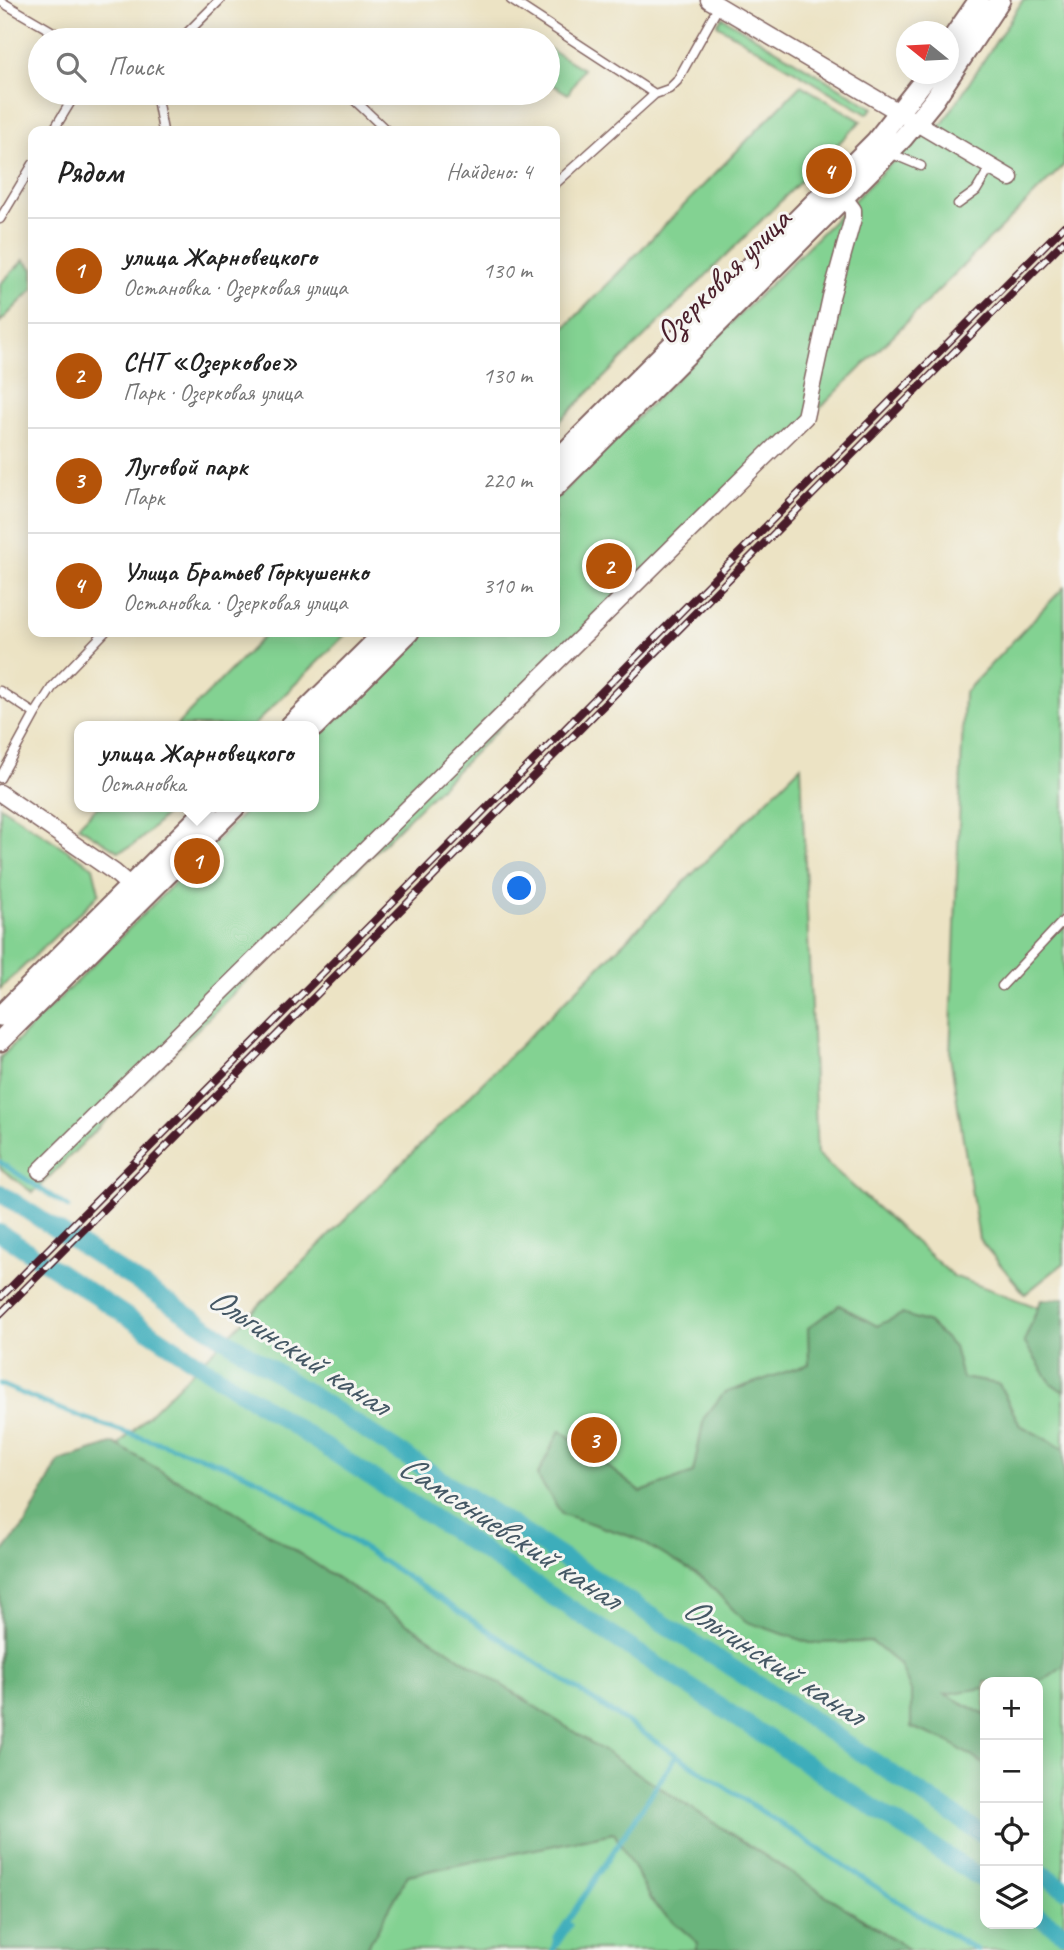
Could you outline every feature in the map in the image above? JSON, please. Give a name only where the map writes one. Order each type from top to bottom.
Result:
[{"type":"street","points":[[959,29],[979,0]]},
{"type":"street","name":"Озерковая улица","points":[[560,456],[876,141],[909,117],[1000,0]]},
{"type":"street","points":[[717,2],[1010,178]]},
{"type":"street","name":"Озерковая улица","points":[[560,482],[891,151],[924,84]]},
{"type":"street","points":[[40,1171],[805,417],[831,297],[853,218],[853,210],[844,198]]},
{"type":"street","points":[[295,721],[379,637]]},
{"type":"street","points":[[319,722],[404,637]]},
{"type":"street","points":[[0,793],[138,892]]},
{"type":"street","points":[[0,1041],[138,892],[205,812]]},
{"type":"street","points":[[0,1016],[229,812]]},
{"type":"lane","points":[[192,28],[220,0]]},
{"type":"lane","points":[[511,0],[554,28]]},
{"type":"lane","points":[[0,1],[46,28]]},
{"type":"lane","points":[[560,180],[655,94],[669,89],[677,81],[717,2]]},
{"type":"lane","points":[[560,32],[655,94]]},
{"type":"lane","points":[[56,126],[69,105]]},
{"type":"lane","points":[[158,105],[162,126]]},
{"type":"lane","points":[[360,105],[382,126]]},
{"type":"lane","points":[[891,151],[922,166]]},
{"type":"lane","points":[[958,204],[976,191],[991,166]]},
{"type":"lane","points":[[0,219],[28,172]]},
{"type":"lane","points":[[0,778],[53,686],[100,637]]},
{"type":"lane","points":[[0,691],[35,714]]},
{"type":"lane","points":[[1002,986],[1064,920]]},
{"type":"green space","points":[[1023,0],[1064,0],[1064,165],[33,1193],[0,1168],[0,1058],[245,812],[319,812],[319,737],[419,637],[560,637],[560,495],[917,137],[943,123]]},
{"type":"green space","points":[[722,17],[873,108],[867,114],[717,25]]},
{"type":"green space","points":[[560,55],[583,69],[568,94],[560,89]]},
{"type":"green space","points":[[801,85],[861,121],[560,421],[560,333]]},
{"type":"green space","points":[[24,260],[28,264],[28,294],[0,322],[0,284]]},
{"type":"green space","points":[[1064,587],[1064,1263],[1025,1294],[979,1239],[950,1056],[964,693]]},
{"type":"green space","points":[[263,637],[343,637],[258,721],[181,721]]},
{"type":"green space","points":[[801,766],[817,1154],[953,1276],[1064,1317],[1064,1950],[0,1950],[0,1563]]},
{"type":"green space","points":[[0,806],[93,867],[99,892],[0,989]]},
{"type":"green space","points":[[92,812],[168,812],[140,840],[118,851],[78,826]]},
{"type":"green space","points":[[1064,1298],[1064,1392],[1051,1383],[1024,1342],[1041,1300]]},
{"type":"green space","points":[[839,1305],[877,1326],[902,1314],[929,1323],[954,1347],[962,1378],[999,1384],[1020,1425],[1064,1449],[1064,1665],[1044,1680],[1043,1677],[980,1677],[980,1689],[945,1694],[980,1712],[980,1762],[947,1741],[911,1727],[911,1691],[900,1665],[872,1642],[810,1643],[744,1621],[703,1578],[635,1538],[562,1514],[537,1476],[560,1430],[641,1492],[693,1473],[704,1418],[724,1393],[809,1364],[808,1328]]},
{"type":"green space","points":[[114,1443],[217,1500],[910,1950],[695,1950],[698,1943],[655,1906],[614,1833],[408,1875],[366,1950],[0,1950],[0,1555],[25,1525],[59,1461]]},
{"type":"waterway","points":[[0,1162],[68,1207]]},
{"type":"waterway","name":"Ольгинский канал","points":[[0,1193],[803,1714],[980,1833]]},
{"type":"waterway","name":"Самсониевский канал","points":[[0,1233],[980,1878]]},
{"type":"waterway","points":[[0,1384],[72,1414],[208,1459],[263,1482],[931,1923],[977,1950]]},
{"type":"waterway","points":[[553,1950],[556,1938],[677,1755]]},
{"type":"waterway","name":"Ольгинский канал","points":[[1043,1874],[1064,1889]]},
{"type":"waterway","name":"Самсониевский канал","points":[[1043,1919],[1064,1933]]},
{"type":"waterway","points":[[555,1947],[570,1925]]},
{"type":"railway","points":[[0,1298],[1064,226]]},
{"type":"railway","points":[[0,1314],[1064,241]]},
{"type":"place","name":"Улица Братьев Горкушенко","points":[[829,171]]},
{"type":"place","name":"СНТ «Озерковое»","points":[[609,566]]},
{"type":"place","name":"улица Жарновецкого","points":[[197,861]]},
{"type":"place","name":"Луговой парк","points":[[594,1440]]}]
